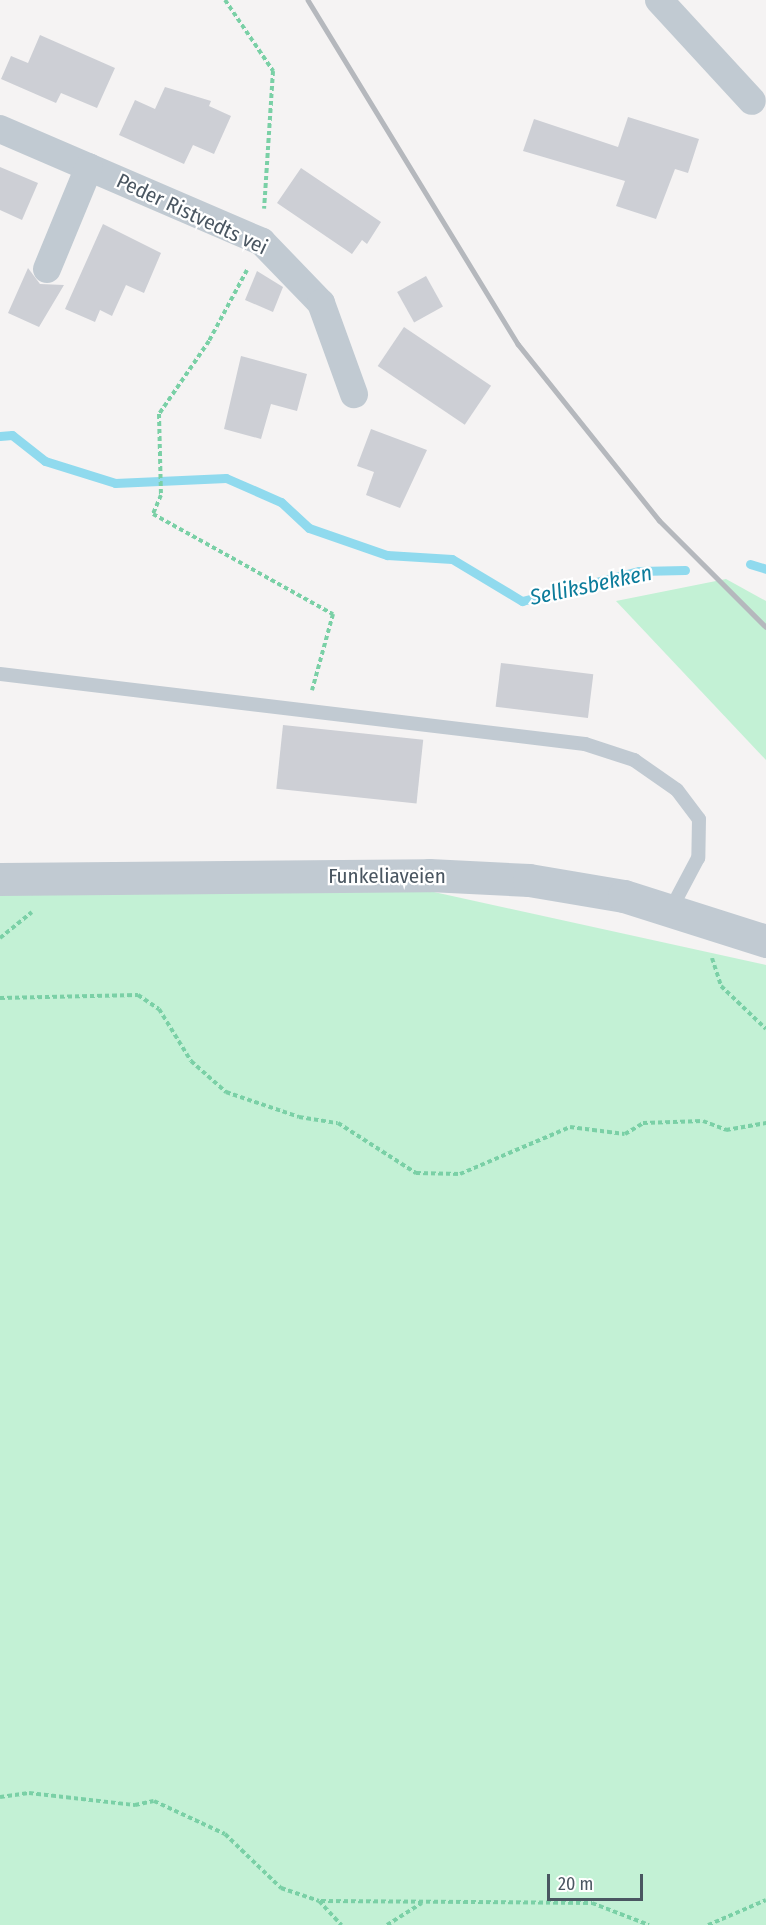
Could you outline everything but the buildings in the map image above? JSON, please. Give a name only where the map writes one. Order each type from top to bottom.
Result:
[{"type":"street","points":[[659,0],[752,101]]},
{"type":"street","name":"Peder Ristvedts vei","points":[[0,129],[262,242],[321,303],[354,394]]},
{"type":"street","name":"Peder Ristvedts vei","points":[[47,269],[89,167]]},
{"type":"street","name":"Funkeliaveien","points":[[0,879],[477,877],[583,888],[671,909],[766,941]]},
{"type":"lane","points":[[0,674],[585,744],[634,760],[677,790],[699,819],[698,858],[671,909]]},
{"type":"path","points":[[225,0],[273,71],[262,242],[209,341],[159,414],[161,495],[153,514],[333,614],[307,711]]},
{"type":"path","points":[[721,926],[713,970],[741,1010],[766,1029]]},
{"type":"path","points":[[0,998],[138,995],[159,1009],[191,1061],[226,1092],[299,1117],[338,1123],[416,1173],[460,1174],[570,1127],[625,1134],[643,1123],[703,1121],[726,1130],[766,1123]]},
{"type":"path","points":[[0,1797],[154,1801],[225,1834],[281,1888],[319,1901],[592,1903],[649,1925]]},
{"type":"path","points":[[708,1925],[766,1900]]},
{"type":"path","points":[[319,1901],[341,1925]]},
{"type":"path","points":[[387,1925],[424,1902]]},
{"type":"green space","points":[[726,579],[766,601],[766,760],[616,601]]},
{"type":"green space","points":[[393,883],[766,965],[766,1925],[0,1925],[0,887]]},
{"type":"waterway","name":"Selliksbekken","points":[[0,436],[12,435],[45,461],[115,483],[226,478],[281,502],[309,528],[387,555],[452,559],[522,601],[639,571],[685,570]]},
{"type":"waterway","name":"Selliksbekken","points":[[750,564],[766,569]]},
{"type":"railway","points":[[308,0],[518,344],[659,520],[766,627]]}]
